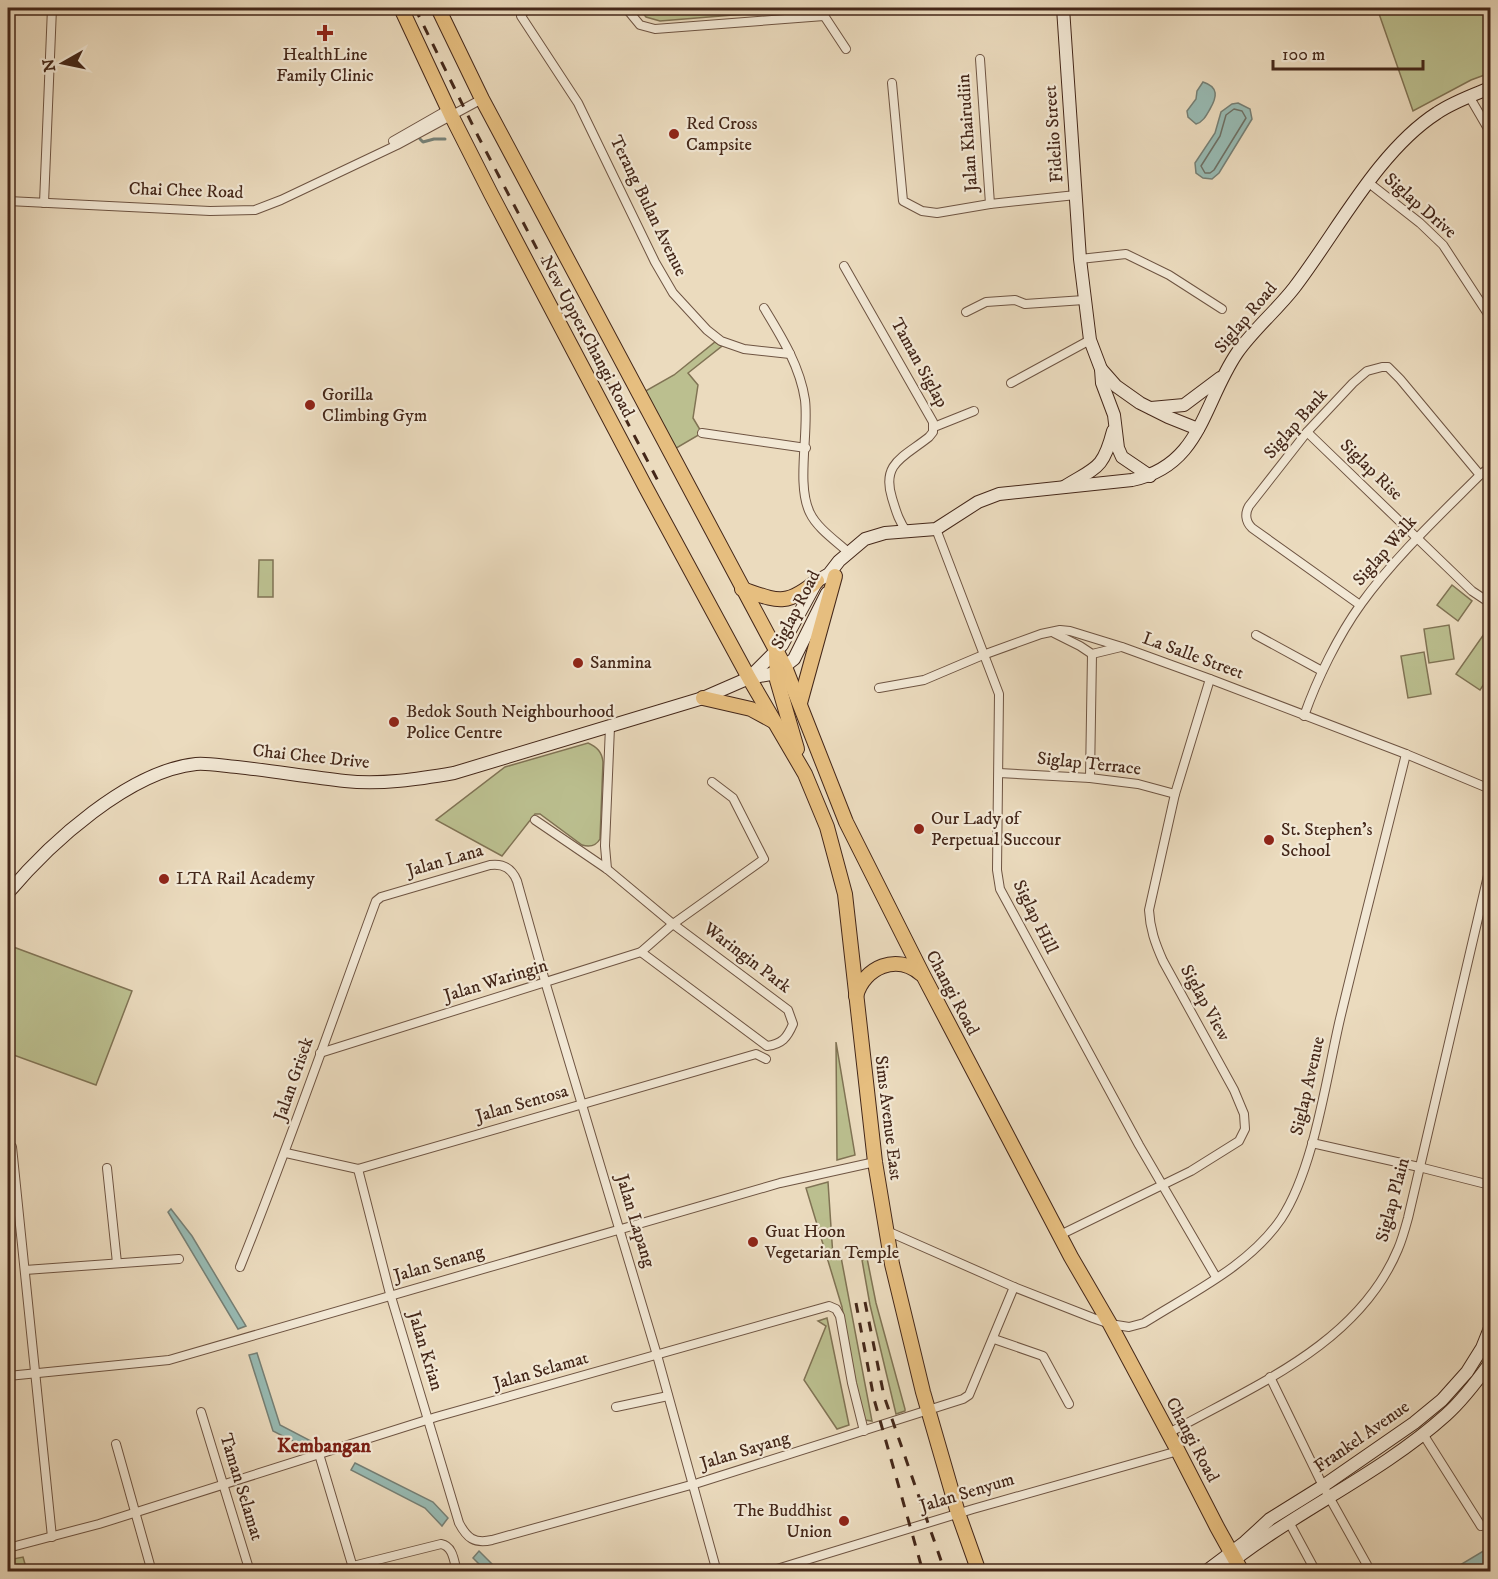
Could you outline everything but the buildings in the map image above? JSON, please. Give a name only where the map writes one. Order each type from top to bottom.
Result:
[{"type":"main road","name":"New Upper Changi Road","points":[[402,8],[450,112],[646,488],[749,678]]},
{"type":"main road","name":"New Upper Changi Road","points":[[438,8],[480,96],[776,652]]},
{"type":"main road","points":[[800,703],[835,576]]},
{"type":"main road","points":[[742,589],[772,599],[788,600],[799,595],[817,581]]},
{"type":"main road","points":[[776,652],[780,670],[781,697],[805,774]]},
{"type":"main road","name":"Changi Road","points":[[780,670],[800,703],[846,822],[923,975],[1236,1561]]},
{"type":"main road","name":"Sims Avenue East","points":[[749,678],[805,774],[827,827],[845,894],[855,1001],[875,1162],[900,1302],[958,1513],[979,1572]]},
{"type":"main road","points":[[703,698],[751,709],[775,722]]},
{"type":"main road","points":[[855,1001],[858,988],[863,980],[881,966],[903,964],[923,975]]},
{"type":"street","points":[[44,200],[52,8]]},
{"type":"street","name":"Terang Bulan Avenue","points":[[530,8],[522,13],[522,16],[578,103],[655,262],[673,293],[707,330],[721,341],[744,349],[790,354]]},
{"type":"street","points":[[626,8],[640,24],[655,29],[824,15]]},
{"type":"street","points":[[819,8],[846,49]]},
{"type":"street","name":"Fidelio Street","points":[[1063,8],[1080,259],[1090,340],[1111,390],[1118,448],[1122,457],[1150,476]]},
{"type":"street","name":"Jalan Khairudiin","points":[[980,59],[990,204]]},
{"type":"street","points":[[892,83],[903,201],[930,213],[1076,195]]},
{"type":"street","name":"Siglap Road","points":[[749,678],[776,652],[788,635],[817,581],[829,574],[859,542],[871,536],[907,532],[937,533],[985,498],[1006,493],[1060,489],[1150,476],[1181,455],[1192,441],[1223,375],[1244,344],[1294,288],[1367,185],[1401,142],[1437,113],[1469,96],[1491,88]]},
{"type":"street","name":"Chai Chee Road","points":[[8,196],[210,211],[255,210],[397,145],[480,96]]},
{"type":"street","points":[[1469,96],[1491,132]]},
{"type":"street","name":"Siglap Drive","points":[[1367,185],[1369,183],[1437,238],[1450,253],[1491,317]]},
{"type":"street","name":"Chai Chee Road","points":[[8,201],[44,200]]},
{"type":"street","points":[[1080,259],[1126,254],[1169,275],[1222,309]]},
{"type":"street","name":"Taman Siglap","points":[[844,266],[928,411],[934,427],[929,437],[893,465],[888,477],[888,486],[899,522],[907,532]]},
{"type":"street","points":[[966,312],[986,302],[1015,300],[1024,304],[1084,300]]},
{"type":"street","points":[[764,308],[790,354],[805,400],[804,496],[809,513],[844,556]]},
{"type":"street","points":[[1011,383],[1090,340]]},
{"type":"street","name":"Siglap Bank","points":[[1360,605],[1252,528],[1247,520],[1246,513],[1249,506],[1307,432],[1360,376],[1374,368],[1388,367],[1480,475]]},
{"type":"street","points":[[1150,408],[1184,405],[1223,375]]},
{"type":"street","name":"Fidelio Street","points":[[1111,390],[1198,429]]},
{"type":"street","points":[[934,427],[974,411]]},
{"type":"street","points":[[1060,489],[1099,466],[1105,459],[1115,424]]},
{"type":"street","name":"Siglap Rise","points":[[1307,432],[1473,591],[1491,603]]},
{"type":"street","points":[[702,434],[806,448]]},
{"type":"street","name":"Siglap Walk","points":[[1304,716],[1322,671],[1360,605],[1417,537],[1491,467]]},
{"type":"street","name":"Siglap Hill","points":[[937,533],[999,694],[997,870],[1000,889],[1069,1018],[1216,1278]]},
{"type":"street","name":"Siglap Road","points":[[749,678],[780,670],[794,659],[844,556]]},
{"type":"street","name":"La Salle Street","points":[[879,688],[924,680],[983,655],[1052,632],[1060,630],[1079,633],[1406,754],[1491,789]]},
{"type":"street","points":[[1052,632],[1074,642],[1092,654],[1122,647]]},
{"type":"street","points":[[1256,635],[1322,671]]},
{"type":"street","points":[[1090,778],[1092,654]]},
{"type":"street","name":"Chai Chee Drive","points":[[8,893],[64,837],[113,798],[143,779],[178,767],[198,764],[215,765],[348,782],[426,778],[454,773],[610,727],[703,698],[749,678]]},
{"type":"street","name":"Siglap View","points":[[1060,1235],[1162,1185],[1244,1136],[1246,1121],[1233,1090],[1154,942],[1150,928],[1149,910],[1175,794],[1210,680]]},
{"type":"street","points":[[607,869],[604,853],[610,727]]},
{"type":"street","name":"Siglap Avenue","points":[[1110,1324],[1129,1327],[1144,1323],[1242,1261],[1281,1219],[1294,1193],[1312,1143],[1340,1017],[1406,754]]},
{"type":"street","name":"Siglap Terrace","points":[[999,773],[1090,778],[1138,784],[1175,794]]},
{"type":"street","name":"Jalan Waringin","points":[[320,1053],[641,952],[673,924],[764,860],[733,798],[712,782]]},
{"type":"street","name":"Waringin Park","points":[[535,820],[607,869],[673,924],[788,1010],[793,1024],[788,1036],[780,1044],[766,1046],[641,952]]},
{"type":"street","name":"Jalan Lana","points":[[376,902],[381,897],[493,864],[508,868],[517,881]]},
{"type":"street","name":"Siglap Plain","points":[[1169,1434],[1292,1366],[1335,1333],[1367,1299],[1386,1274],[1399,1249],[1408,1218],[1491,867]]},
{"type":"street","name":"Jalan Lapang","points":[[517,881],[545,983],[657,1355],[717,1572]]},
{"type":"street","name":"Jalan Grisek","points":[[240,1266],[286,1153],[376,902]]},
{"type":"street","name":"Jalan Sentosa","points":[[286,1153],[357,1169],[756,1054],[766,1059]]},
{"type":"street","points":[[1312,1143],[1491,1185]]},
{"type":"street","points":[[12,1147],[52,1537]]},
{"type":"street","name":"Jalan Senang","points":[[8,1376],[169,1360],[780,1183],[875,1162]]},
{"type":"street","points":[[107,1168],[117,1263]]},
{"type":"street","name":"Jalan Krian","points":[[357,1169],[390,1295],[459,1523],[470,1539]]},
{"type":"street","points":[[887,1232],[1014,1287],[1110,1324]]},
{"type":"street","points":[[25,1270],[179,1259]]},
{"type":"street","name":"Jalan Sayang","points":[[470,1539],[477,1542],[492,1540],[692,1484],[864,1431],[969,1395],[1014,1287]]},
{"type":"street","name":"Jalan Selamat","points":[[8,1548],[135,1512],[429,1419],[829,1306],[836,1309],[840,1316],[852,1383],[864,1431]]},
{"type":"street","name":"Frankel Avenue","points":[[1236,1561],[1271,1532],[1289,1522],[1442,1400],[1467,1372],[1491,1328]]},
{"type":"street","points":[[994,1339],[1043,1356],[1069,1404]]},
{"type":"street","name":"Frankel Avenue","points":[[1236,1561],[1270,1519],[1326,1491],[1423,1434],[1455,1406],[1491,1363]]},
{"type":"street","points":[[1270,1377],[1326,1491],[1371,1572]]},
{"type":"street","points":[[616,1407],[668,1396]]},
{"type":"street","name":"Taman Selamat","points":[[201,1412],[250,1572]]},
{"type":"street","points":[[1423,1434],[1481,1526]]},
{"type":"street","points":[[116,1444],[152,1572]]},
{"type":"street","name":"Jalan Senyum","points":[[767,1572],[958,1513],[1178,1451]]},
{"type":"street","points":[[319,1454],[353,1569],[441,1544],[450,1549],[457,1572]]},
{"type":"street","points":[[1289,1522],[1316,1572]]},
{"type":"street","points":[[1205,1572],[1236,1561]]},
{"type":"street","points":[[1219,1572],[1236,1561]]},
{"type":"green space","points":[[639,8],[767,8],[769,12],[660,21],[646,17]]},
{"type":"green space","points":[[1377,8],[1490,8],[1490,73],[1471,80],[1413,111]]},
{"type":"green space","points":[[715,342],[722,346],[688,373],[698,385],[693,418],[702,433],[673,450],[642,393],[674,375]]},
{"type":"green space","points":[[259,560],[273,560],[273,597],[258,597]]},
{"type":"green space","points":[[1452,585],[1472,601],[1458,621],[1437,605]]},
{"type":"green space","points":[[1449,625],[1454,659],[1429,663],[1424,629]]},
{"type":"green space","points":[[1484,634],[1490,638],[1490,675],[1480,690],[1456,674]]},
{"type":"green space","points":[[1424,652],[1431,694],[1408,698],[1401,656]]},
{"type":"green space","points":[[588,743],[602,755],[603,762],[600,839],[594,845],[582,845],[540,814],[535,814],[502,856],[436,820],[505,767]]},
{"type":"green space","points":[[8,945],[132,991],[96,1085],[8,1053]]},
{"type":"green space","points":[[836,1042],[855,1155],[837,1160]]},
{"type":"green space","points":[[828,1182],[833,1257],[841,1257],[872,1421],[865,1420],[854,1381],[842,1307],[806,1188]]},
{"type":"green space","points":[[867,1258],[876,1303],[905,1409],[896,1414],[870,1305],[862,1260]]},
{"type":"green space","points":[[827,1318],[849,1425],[837,1429],[804,1380],[826,1326],[818,1321]]},
{"type":"green space","points":[[23,1557],[27,1571],[8,1571],[8,1560]]},
{"type":"water","points":[[1203,82],[1212,87],[1215,97],[1206,116],[1196,124],[1188,117],[1187,111],[1196,99],[1197,91]]},
{"type":"water","points":[[1238,103],[1250,109],[1252,119],[1219,173],[1212,179],[1203,178],[1196,173],[1195,163],[1215,133],[1221,112],[1232,104]]},
{"type":"water","points":[[171,1209],[192,1236],[246,1326],[238,1329],[168,1212]]},
{"type":"water","points":[[257,1353],[280,1425],[311,1441],[308,1449],[273,1431],[249,1355]]},
{"type":"water","points":[[355,1463],[433,1502],[448,1518],[442,1526],[425,1508],[351,1470]]},
{"type":"water","points":[[1490,1547],[1490,1562],[1474,1571],[1450,1571]]},
{"type":"water","points":[[479,1551],[499,1571],[486,1571],[473,1558]]},
{"type":"waterway","points":[[476,8],[503,12]]},
{"type":"waterway","points":[[420,139],[423,142],[445,139]]},
{"type":"railway","points":[[415,8],[478,136],[658,481]]},
{"type":"railway","points":[[865,1302],[884,1396],[945,1572]]},
{"type":"railway","points":[[856,1303],[874,1399],[923,1572]]},
{"type":"place","name":"HealthLine Family Clinic","points":[[325,33]]},
{"type":"place","name":"Red Cross Campsite","points":[[674,134]]},
{"type":"place","name":"Gorilla Climbing Gym","points":[[310,405]]},
{"type":"place","name":"Sanmina","points":[[578,663]]},
{"type":"place","name":"Bedok South Neighbourhood Police Centre","points":[[394,722]]},
{"type":"place","name":"Our Lady of Perpetual Succour","points":[[919,829]]},
{"type":"place","name":"St. Stephen's School","points":[[1269,840]]},
{"type":"place","name":"LTA Rail Academy","points":[[164,879]]},
{"type":"place","name":"Guat Hoon Vegetarian Temple","points":[[753,1242]]},
{"type":"place","name":"The Buddhist Union","points":[[844,1521]]},
{"type":"district","name":"Kembangan","points":[[324,1446]]}]
